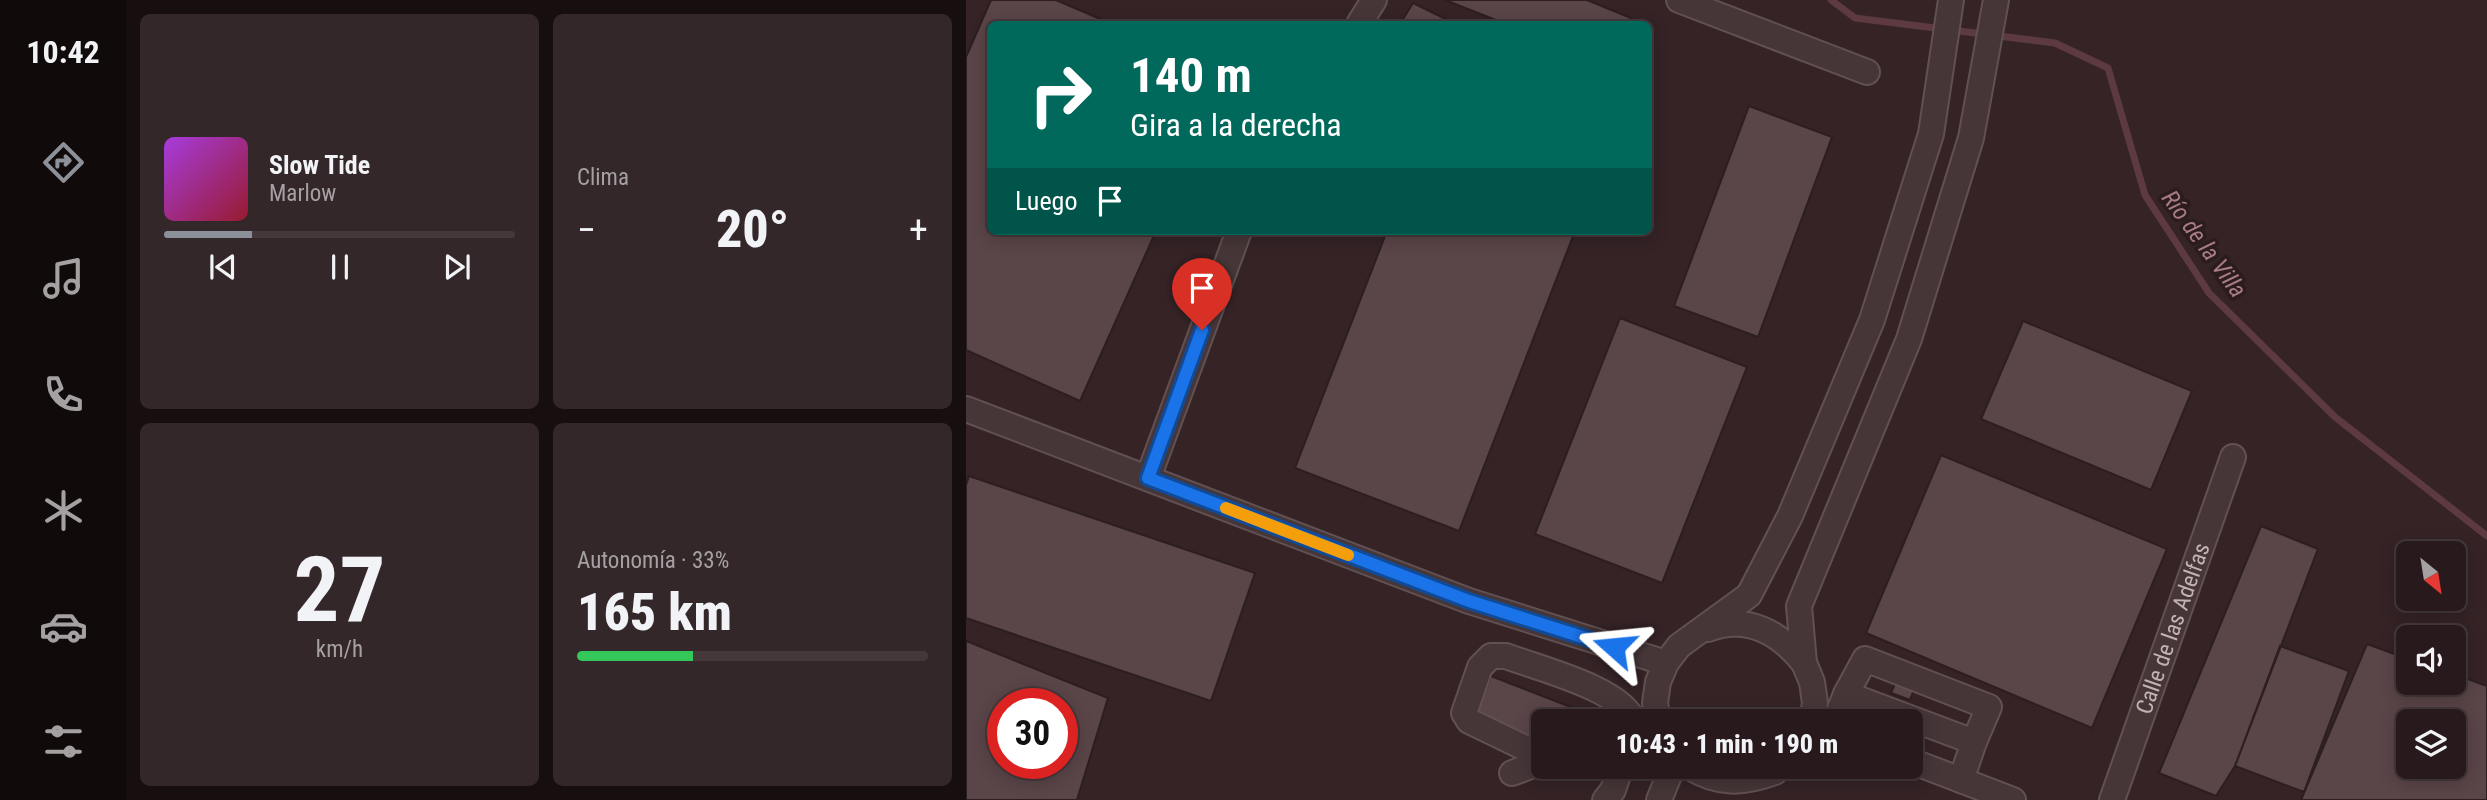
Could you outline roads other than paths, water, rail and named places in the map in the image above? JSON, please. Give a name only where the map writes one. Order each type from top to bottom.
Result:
[{"type":"street","points":[[1361,21],[1374,0]]},
{"type":"street","points":[[1679,0],[1867,72]]},
{"type":"street","points":[[1656,709],[1658,682],[1666,663],[1679,646],[1749,595],[1790,516],[1872,320],[1931,134],[1951,0]]},
{"type":"street","points":[[1804,663],[1799,606],[1909,339],[1971,138],[1996,0]]},
{"type":"street","points":[[1148,478],[1238,235]]},
{"type":"street","points":[[966,409],[1469,601],[1666,663]]},
{"type":"street","name":"Calle de las Adelfas","points":[[2112,800],[2233,457]]},
{"type":"street","points":[[1695,634],[1718,625],[1744,623],[1768,630],[1789,643],[1804,663],[1812,682],[1814,709]]},
{"type":"street","points":[[1531,751],[1469,721],[1464,713],[1480,667],[1491,656],[1506,656],[1614,697],[1626,709]]},
{"type":"street","points":[[1840,709],[1865,659],[1989,707],[1961,780]]},
{"type":"street","points":[[1846,694],[1974,742]]},
{"type":"street","points":[[1512,773],[1528,767],[1531,762]]},
{"type":"street","points":[[1923,766],[2013,800]]},
{"type":"street","points":[[1605,800],[1613,790],[1617,779]]},
{"type":"street","points":[[1660,800],[1668,779]]},
{"type":"street","points":[[1716,779],[1726,782],[1756,779]]},
{"type":"street","points":[[1739,800],[1765,779]]},
{"type":"waterway","name":"Río de la Villa","points":[[1831,0],[1855,18],[2055,43],[2108,68],[2145,195],[2209,293],[2335,417],[2487,536]]}]
